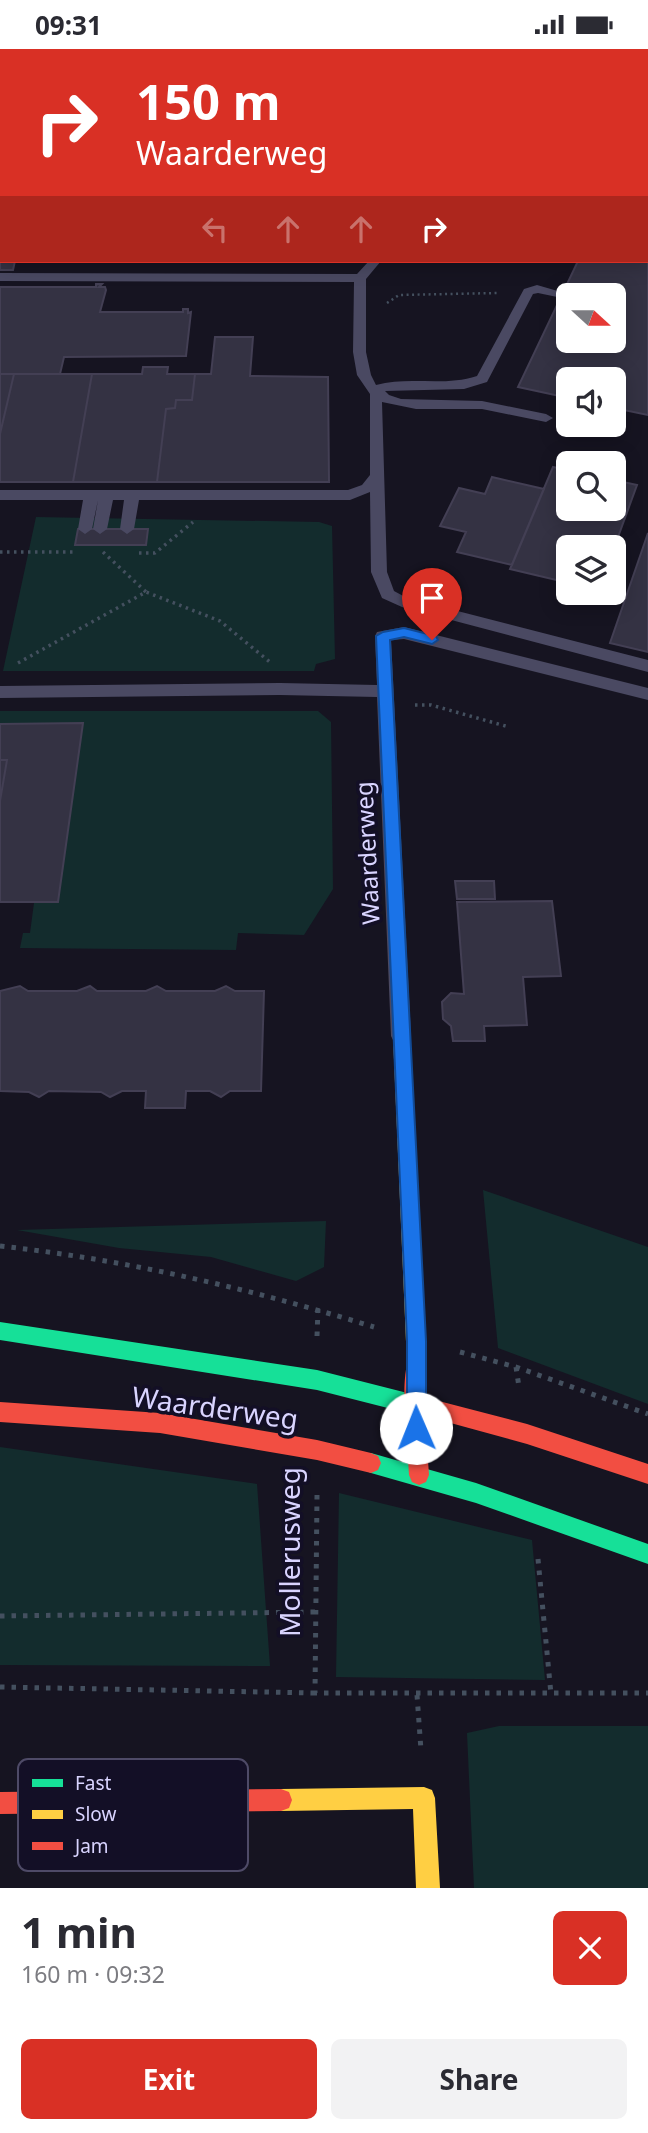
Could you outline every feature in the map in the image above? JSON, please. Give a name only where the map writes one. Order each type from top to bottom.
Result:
[{"type":"main road","name":"Waarderweg","points":[[401,1036],[417,1341],[415,1405],[419,1475]]},
{"type":"main road","name":"Waarderweg","points":[[0,1331],[317,1380],[527,1434],[648,1474]]},
{"type":"main road","name":"Waarderweg","points":[[0,1412],[160,1423],[317,1450],[419,1475],[534,1511],[648,1554]]},
{"type":"main road","points":[[248,1800],[424,1798],[428,1888]]},
{"type":"main road","points":[[0,1803],[18,1803]]},
{"type":"lane","points":[[373,263],[360,278],[360,362],[365,379],[377,393],[392,402],[480,405],[546,418]]},
{"type":"lane","points":[[0,277],[360,278]]},
{"type":"lane","points":[[556,292],[537,289],[528,292],[482,379],[464,385],[391,385],[380,388],[375,398],[379,572],[387,594],[403,602],[648,666]]},
{"type":"lane","points":[[0,495],[332,497],[350,495],[367,488],[377,475]]},
{"type":"lane","points":[[119,496],[113,529],[119,496]]},
{"type":"lane","name":"Waarderweg","points":[[401,1036],[383,636],[404,633],[648,694]]},
{"type":"lane","points":[[0,692],[280,689],[385,691]]},
{"type":"path","points":[[0,552],[78,552]]},
{"type":"path","points":[[90,552],[103,552],[146,591],[220,621],[279,669],[280,689]]},
{"type":"path","points":[[12,666],[146,591]]},
{"type":"path","points":[[0,1246],[167,1271],[317,1309],[417,1341],[516,1367],[648,1415]]},
{"type":"path","points":[[317,1309],[317,1380]]},
{"type":"path","name":"Mollerusweg","points":[[315,1693],[317,1450]]},
{"type":"path","points":[[0,1616],[316,1612]]},
{"type":"path","points":[[0,1687],[418,1695],[648,1693]]},
{"type":"green space","points":[[36,517],[319,522],[332,526],[335,659],[316,664],[314,671],[3,671]]},
{"type":"green space","points":[[0,711],[318,711],[331,722],[333,889],[304,935],[238,933],[236,950],[20,948],[23,933],[30,933],[34,903],[57,901],[83,724],[0,723]]},
{"type":"green space","points":[[483,1190],[648,1247],[648,1404],[498,1348]]},
{"type":"green space","points":[[326,1221],[324,1267],[296,1281],[211,1257],[119,1248],[17,1230]]},
{"type":"green space","points":[[0,1447],[257,1484],[270,1666],[0,1665]]},
{"type":"green space","points":[[339,1493],[532,1540],[545,1680],[336,1677]]},
{"type":"green space","points":[[499,1726],[648,1726],[648,1888],[474,1888],[467,1733]]},
{"type":"building","points":[[0,263],[15,263],[13,270],[0,270]]},
{"type":"building","points":[[577,263],[648,263],[648,415],[626,410],[626,367],[556,367],[556,395],[518,387],[556,307],[556,353],[626,353],[626,283],[568,283]]},
{"type":"building","points":[[96,284],[102,284],[99,287],[105,287],[106,290],[100,312],[183,312],[183,309],[188,309],[188,313],[191,312],[186,356],[64,357],[60,374],[0,374],[0,287],[96,287]]},
{"type":"building","points":[[215,337],[253,337],[250,376],[328,377],[329,482],[157,482],[166,409],[175,408],[176,400],[192,400],[195,374],[211,374]]},
{"type":"building","points":[[143,367],[168,367],[167,374],[195,374],[192,400],[176,400],[175,408],[166,409],[157,482],[73,482],[92,374],[142,374]]},
{"type":"building","points":[[0,374],[14,374],[0,434]]},
{"type":"building","points":[[14,374],[92,374],[73,482],[0,482],[0,434]]},
{"type":"building","points":[[553,467],[556,468],[556,521],[624,521],[619,535],[556,535],[556,580],[510,569]]},
{"type":"building","points":[[492,477],[544,489],[512,565],[457,552],[466,532],[440,526],[459,488],[485,494]]},
{"type":"building","points":[[626,483],[637,485],[626,515]]},
{"type":"building","points":[[78,529],[148,529],[146,545],[75,545]]},
{"type":"building","points":[[648,533],[648,652],[610,643],[623,605],[626,605],[626,597]]},
{"type":"building","points":[[83,723],[58,902],[0,902],[0,801],[7,760],[0,760],[0,724]]},
{"type":"building","points":[[0,760],[7,760],[0,801]]},
{"type":"building","points":[[455,881],[494,881],[495,899],[457,899]]},
{"type":"building","points":[[552,901],[561,976],[523,977],[527,1025],[484,1026],[485,1041],[453,1041],[451,1026],[443,1019],[442,1002],[451,993],[464,994],[457,902]]},
{"type":"building","points":[[20,986],[28,991],[77,991],[90,986],[97,991],[146,991],[157,986],[166,991],[215,991],[226,986],[235,991],[264,991],[261,1091],[230,1091],[221,1097],[210,1091],[186,1091],[185,1108],[145,1108],[146,1091],[122,1091],[110,1097],[101,1092],[49,1091],[39,1097],[29,1092],[0,1091],[0,991]]},
{"type":"traffic: fast","points":[[0,1331],[317,1380],[431,1409]]},
{"type":"traffic: fast","points":[[371,1463],[476,1493],[648,1554]]},
{"type":"traffic: slow","points":[[401,1036],[416,1365]]},
{"type":"traffic: slow","points":[[281,1800],[424,1798],[428,1888]]},
{"type":"traffic: jam","points":[[416,1365],[419,1475]]},
{"type":"traffic: jam","points":[[431,1409],[527,1434],[648,1474]]},
{"type":"traffic: jam","points":[[0,1412],[160,1423],[317,1450],[371,1463]]},
{"type":"traffic: jam","points":[[248,1800],[281,1800]]},
{"type":"traffic: jam","points":[[0,1803],[18,1803]]},
{"type":"route","points":[[416,1428],[417,1341],[383,636],[404,633],[432,640]]}]
